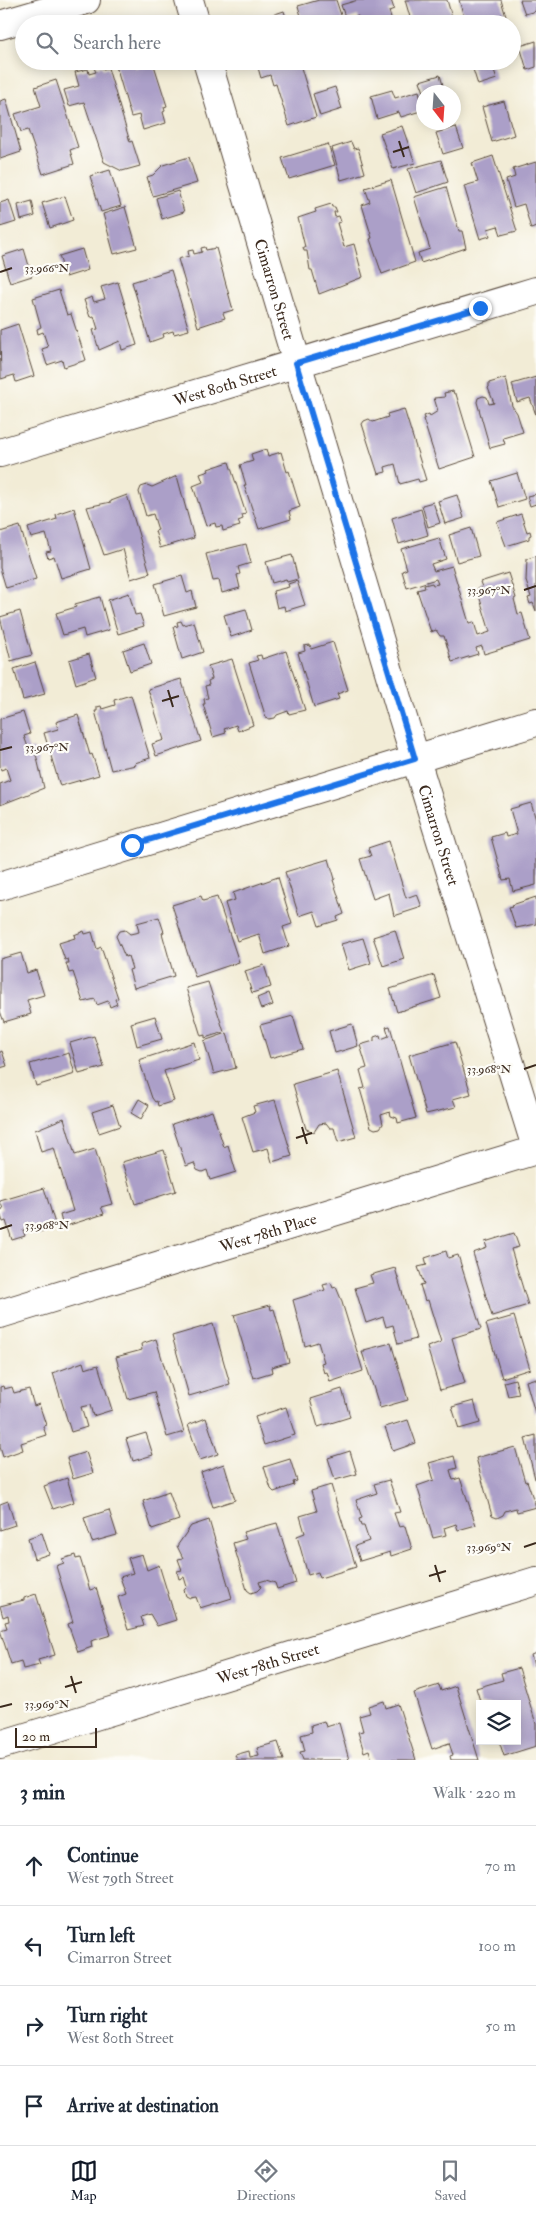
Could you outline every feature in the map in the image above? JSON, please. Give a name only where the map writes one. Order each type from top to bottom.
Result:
[{"type":"street","points":[[34,15],[86,0]]},
{"type":"street","points":[[188,0],[193,15]]},
{"type":"street","points":[[0,25],[15,21]]},
{"type":"street","name":"Cimarron Street","points":[[210,70],[415,759],[536,1148]]},
{"type":"street","name":"West 80th Street","points":[[0,453],[536,291]]},
{"type":"street","points":[[0,886],[536,722]]},
{"type":"street","name":"West 78th Place","points":[[0,1314],[536,1148]]},
{"type":"street","name":"West 78th Street","points":[[0,1745],[536,1581]]},
{"type":"building","points":[[319,0],[336,0],[341,15],[301,15],[298,6]]},
{"type":"building","points":[[358,0],[391,0],[394,9],[389,11],[390,15],[344,15],[341,5]]},
{"type":"building","points":[[405,0],[447,0],[451,15],[409,15]]},
{"type":"building","points":[[459,0],[501,0],[506,15],[463,15]]},
{"type":"building","points":[[520,0],[536,0],[536,11],[525,14]]},
{"type":"building","points":[[284,11],[285,15],[272,15]]},
{"type":"building","points":[[536,41],[536,67],[527,70],[521,46]]},
{"type":"building","points":[[88,70],[89,74],[96,72],[95,70],[109,70],[130,142],[132,141],[140,166],[122,171],[104,162],[84,102],[69,106],[64,90],[79,86],[75,72]]},
{"type":"building","points":[[117,70],[156,70],[167,106],[164,107],[165,111],[163,112],[166,123],[143,130],[139,115],[131,117]]},
{"type":"building","points":[[259,70],[302,70],[316,117],[289,126],[276,84],[273,85],[270,75],[261,78]]},
{"type":"building","points":[[473,70],[494,70],[497,79],[478,85]]},
{"type":"building","points":[[440,75],[443,85],[421,85],[420,81]]},
{"type":"building","points":[[56,80],[78,147],[70,150],[74,164],[43,174],[28,130],[21,132],[15,114],[41,106],[35,87]]},
{"type":"building","points":[[335,87],[342,109],[320,116],[313,94]]},
{"type":"building","points":[[392,90],[395,98],[416,92],[416,112],[401,117],[399,112],[377,119],[371,96]]},
{"type":"building","points":[[6,99],[21,152],[0,159],[0,101]]},
{"type":"building","points":[[504,101],[514,135],[492,142],[482,107]]},
{"type":"building","points":[[402,126],[415,163],[393,169],[380,133]]},
{"type":"building","points":[[446,130],[457,130],[463,148],[443,154],[436,133]]},
{"type":"building","points":[[351,142],[354,149],[358,148],[365,173],[341,180],[332,148]]},
{"type":"building","points":[[328,144],[335,165],[289,179],[282,158]]},
{"type":"building","points":[[493,156],[517,231],[501,235],[498,226],[488,229],[490,236],[480,239],[464,186],[478,182],[472,163]]},
{"type":"building","points":[[189,157],[197,183],[153,196],[147,177],[153,175],[163,165]]},
{"type":"building","points":[[441,160],[448,182],[416,193],[408,169]]},
{"type":"building","points":[[536,162],[536,227],[531,229],[524,204],[514,207],[506,180],[515,177],[513,169]]},
{"type":"building","points":[[110,170],[121,206],[101,212],[90,176]]},
{"type":"building","points":[[391,180],[415,262],[382,274],[370,239],[372,238],[362,205],[370,202],[365,188]]},
{"type":"building","points":[[446,187],[466,248],[421,263],[418,253],[430,249],[414,197]]},
{"type":"building","points":[[178,191],[184,212],[162,219],[156,198]]},
{"type":"building","points":[[65,196],[73,220],[50,228],[42,203]]},
{"type":"building","points":[[9,200],[16,222],[0,227],[0,203]]},
{"type":"building","points":[[32,201],[35,216],[21,220],[18,205]]},
{"type":"building","points":[[331,204],[337,212],[334,212],[335,217],[339,216],[341,222],[337,223],[344,247],[354,244],[363,277],[319,294],[312,270],[310,270],[307,251],[304,251],[303,247],[305,247],[298,218],[316,212],[315,209]]},
{"type":"building","points":[[125,207],[137,248],[114,254],[103,214]]},
{"type":"building","points":[[205,247],[206,250],[216,248],[233,310],[223,313],[225,318],[198,327],[178,259],[189,256],[188,251],[193,250],[194,254],[202,252],[201,248]]},
{"type":"building","points":[[24,249],[32,276],[10,283],[2,256]]},
{"type":"building","points":[[82,249],[88,270],[66,277],[59,256]]},
{"type":"building","points":[[171,270],[189,330],[174,334],[173,331],[163,334],[164,337],[150,342],[132,282]]},
{"type":"building","points":[[118,282],[137,345],[122,350],[120,341],[99,350],[93,330],[98,329],[94,316],[90,317],[84,300],[92,297],[94,302],[105,299],[101,287]]},
{"type":"building","points":[[59,290],[67,315],[71,314],[86,360],[64,367],[62,360],[47,365],[42,349],[48,347],[43,332],[38,334],[37,329],[41,327],[33,298]]},
{"type":"building","points":[[18,324],[34,376],[16,382],[14,375],[1,379],[0,330]]},
{"type":"building","points":[[536,377],[536,415],[530,398],[517,402],[512,384]]},
{"type":"building","points":[[506,378],[512,406],[517,413],[523,432],[503,438],[505,444],[490,448],[477,402],[478,398],[483,396],[487,397],[489,404],[494,403],[488,388],[489,383]]},
{"type":"building","points":[[453,391],[456,394],[475,457],[439,469],[423,419],[425,418],[424,416],[429,414],[430,416],[438,411],[434,398],[445,397],[444,393]]},
{"type":"building","points":[[404,409],[426,480],[419,482],[418,479],[400,484],[395,464],[385,467],[386,472],[378,474],[362,424],[369,419],[373,422],[388,417],[387,414]]},
{"type":"building","points":[[266,449],[268,456],[281,452],[300,507],[289,511],[291,519],[259,529],[244,485],[246,485],[240,465],[253,461],[251,454]]},
{"type":"building","points":[[229,462],[246,514],[242,515],[243,519],[238,521],[240,526],[223,531],[222,526],[216,527],[215,523],[206,526],[193,486],[203,482],[200,474],[209,471],[208,469]]},
{"type":"building","points":[[517,473],[525,499],[499,507],[491,481]]},
{"type":"building","points":[[177,476],[194,538],[160,548],[155,531],[158,530],[153,514],[146,516],[139,492],[141,487],[147,485],[152,487]]},
{"type":"building","points":[[536,494],[536,504],[530,506],[527,496]]},
{"type":"building","points":[[127,495],[150,573],[131,579],[123,549],[104,555],[87,507],[111,502]]},
{"type":"building","points":[[457,495],[464,518],[445,524],[438,501]]},
{"type":"building","points":[[433,502],[440,523],[428,527],[422,505]]},
{"type":"building","points":[[74,508],[91,569],[61,578],[54,556],[48,558],[46,552],[51,551],[46,534],[31,538],[28,528],[57,519],[56,514]]},
{"type":"building","points":[[421,509],[428,535],[399,544],[392,518]]},
{"type":"building","points":[[521,514],[527,532],[530,531],[531,535],[529,539],[506,546],[497,522]]},
{"type":"building","points":[[20,526],[36,579],[6,588],[0,568],[0,532]]},
{"type":"building","points":[[471,528],[479,556],[457,562],[449,535]]},
{"type":"building","points":[[439,538],[446,559],[431,564],[434,571],[452,566],[469,623],[474,622],[478,636],[490,632],[477,589],[482,587],[480,582],[508,573],[516,598],[514,599],[518,614],[522,613],[530,640],[484,654],[482,646],[476,648],[478,654],[452,662],[444,636],[440,636],[436,630],[431,632],[417,590],[425,588],[424,585],[438,584],[436,579],[407,588],[402,571],[407,569],[401,549]]},
{"type":"building","points":[[246,544],[251,563],[238,567],[240,574],[237,575],[240,588],[222,593],[219,580],[213,581],[206,554]]},
{"type":"building","points":[[292,555],[298,579],[287,582],[286,579],[272,583],[266,562]]},
{"type":"building","points":[[536,556],[536,611],[533,603],[530,604],[528,598],[531,597],[526,581],[527,559]]},
{"type":"building","points":[[182,576],[187,593],[192,591],[196,607],[164,616],[155,584]]},
{"type":"building","points":[[297,581],[305,605],[285,611],[284,606],[277,608],[273,591],[289,587],[288,584]]},
{"type":"building","points":[[129,593],[135,615],[140,614],[144,626],[118,634],[108,600]]},
{"type":"building","points":[[100,597],[109,630],[85,637],[83,629],[63,635],[56,613],[76,607],[75,604]]},
{"type":"building","points":[[246,609],[252,630],[231,637],[224,615]]},
{"type":"building","points":[[20,611],[32,655],[11,661],[0,617]]},
{"type":"building","points":[[181,621],[183,625],[194,622],[203,652],[182,659],[173,627],[178,626],[177,622]]},
{"type":"building","points":[[333,642],[348,690],[337,694],[339,699],[314,707],[298,653],[305,651],[304,646],[310,645],[311,649]]},
{"type":"building","points":[[144,643],[151,664],[130,671],[123,650]]},
{"type":"building","points":[[286,651],[305,710],[289,714],[288,711],[269,719],[266,718],[249,663],[258,660],[256,656],[261,655],[262,659]]},
{"type":"building","points":[[89,654],[96,677],[76,684],[69,660]]},
{"type":"building","points":[[232,659],[253,725],[238,731],[236,725],[224,729],[226,733],[213,737],[203,704],[205,704],[204,699],[208,698],[205,686],[209,685],[208,681],[212,679],[208,666]]},
{"type":"building","points":[[35,662],[45,694],[23,700],[14,669]]},
{"type":"building","points":[[181,679],[201,741],[156,756],[152,744],[164,740],[148,689]]},
{"type":"building","points":[[131,695],[150,758],[135,763],[136,765],[111,770],[95,711],[97,711],[97,707],[101,706],[102,709],[115,705],[114,700]]},
{"type":"building","points":[[23,712],[30,734],[24,736],[29,750],[33,748],[37,758],[44,788],[0,805],[0,784],[10,780],[6,768],[1,770],[0,766],[0,719]]},
{"type":"building","points":[[78,715],[90,755],[92,754],[99,775],[60,786],[44,733],[58,729],[56,722]]},
{"type":"building","points":[[531,803],[536,820],[536,885],[513,891],[510,879],[503,880],[491,837],[505,833],[506,837],[517,834],[510,809]]},
{"type":"building","points":[[389,841],[406,898],[417,894],[422,907],[394,916],[389,893],[373,899],[360,859],[371,856],[368,848]]},
{"type":"building","points":[[329,859],[335,879],[333,880],[344,914],[337,917],[338,920],[319,926],[314,911],[299,916],[285,872]]},
{"type":"building","points":[[278,877],[292,924],[283,927],[289,946],[265,954],[259,934],[237,941],[225,903],[235,900],[233,893]]},
{"type":"building","points":[[201,896],[203,901],[217,897],[239,962],[195,977],[172,905]]},
{"type":"building","points":[[536,897],[536,924],[516,928],[509,907]]},
{"type":"building","points":[[159,917],[174,976],[134,988],[129,970],[132,969],[128,956],[125,957],[116,936],[119,931],[125,930],[130,934],[139,932],[137,923]]},
{"type":"building","points":[[395,930],[404,959],[383,966],[373,937]]},
{"type":"building","points":[[84,931],[85,934],[92,932],[97,949],[101,947],[118,998],[115,999],[117,1004],[110,1007],[108,1001],[97,1005],[95,999],[83,1002],[73,972],[69,973],[66,963],[69,963],[68,959],[65,960],[59,943],[75,938],[74,935]]},
{"type":"building","points":[[363,938],[371,963],[349,970],[341,944]]},
{"type":"building","points":[[21,953],[27,973],[36,970],[44,995],[27,1000],[31,1014],[4,1022],[0,1011],[0,959]]},
{"type":"building","points":[[264,965],[271,987],[252,993],[245,971]]},
{"type":"building","points":[[434,975],[441,998],[397,1012],[390,989]]},
{"type":"building","points":[[208,982],[224,1032],[205,1038],[205,1035],[201,1036],[186,988]]},
{"type":"building","points":[[269,993],[273,1005],[261,1009],[257,998]]},
{"type":"building","points":[[155,1016],[162,1039],[137,1046],[131,1023]]},
{"type":"building","points":[[293,1016],[303,1049],[270,1058],[260,1025]]},
{"type":"building","points":[[352,1024],[358,1046],[335,1053],[329,1031]]},
{"type":"building","points":[[390,1026],[416,1118],[398,1123],[397,1118],[391,1116],[390,1112],[381,1115],[383,1124],[380,1128],[375,1129],[371,1127],[360,1089],[365,1088],[360,1070],[367,1068],[360,1045],[374,1041],[374,1037],[380,1035],[381,1039],[389,1036],[386,1027]]},
{"type":"building","points":[[227,1033],[236,1068],[214,1074],[204,1041]]},
{"type":"building","points":[[94,1036],[104,1067],[79,1074],[70,1043]]},
{"type":"building","points":[[194,1042],[199,1060],[164,1071],[174,1101],[158,1106],[157,1101],[155,1102],[152,1098],[139,1060]]},
{"type":"building","points":[[455,1042],[471,1094],[453,1099],[456,1107],[426,1114],[409,1055]]},
{"type":"building","points":[[2,1051],[7,1066],[0,1068],[0,1052]]},
{"type":"building","points":[[69,1053],[75,1074],[36,1086],[30,1064]]},
{"type":"building","points":[[337,1071],[356,1137],[338,1142],[334,1128],[330,1128],[326,1123],[319,1124],[314,1132],[306,1129],[293,1084]]},
{"type":"building","points":[[139,1099],[149,1105],[141,1119],[131,1113]]},
{"type":"building","points":[[275,1100],[292,1156],[272,1162],[268,1148],[253,1152],[242,1117],[255,1112],[253,1106]]},
{"type":"building","points":[[113,1105],[120,1126],[99,1133],[92,1112]]},
{"type":"building","points":[[212,1111],[224,1147],[228,1145],[236,1172],[210,1180],[207,1170],[202,1172],[197,1170],[194,1163],[186,1166],[172,1124]]},
{"type":"building","points":[[64,1118],[75,1155],[95,1149],[112,1204],[101,1207],[104,1214],[63,1227],[60,1215],[73,1211],[54,1148],[41,1152],[35,1130]]},
{"type":"building","points":[[164,1150],[176,1191],[135,1204],[122,1162]]},
{"type":"building","points":[[44,1188],[56,1227],[36,1233],[33,1226],[23,1230],[25,1236],[12,1240],[6,1221],[3,1222],[0,1213],[0,1210],[3,1209],[0,1201]]},
{"type":"building","points":[[514,1233],[519,1247],[511,1249],[528,1305],[492,1316],[473,1253],[487,1248],[485,1242]]},
{"type":"building","points":[[446,1251],[448,1258],[458,1255],[481,1329],[452,1338],[465,1383],[440,1390],[427,1347],[441,1342],[428,1300],[425,1301],[420,1285],[424,1284],[418,1267],[427,1265],[425,1258]]},
{"type":"building","points":[[395,1268],[416,1339],[398,1344],[393,1325],[386,1327],[383,1317],[366,1323],[355,1288],[373,1283],[370,1275]]},
{"type":"building","points":[[331,1283],[333,1288],[336,1287],[341,1299],[363,1371],[330,1382],[327,1372],[324,1373],[321,1363],[324,1362],[318,1342],[305,1346],[293,1300],[325,1290],[323,1285]]},
{"type":"building","points":[[270,1305],[271,1310],[274,1309],[289,1362],[272,1367],[273,1372],[253,1378],[234,1315]]},
{"type":"building","points":[[514,1316],[530,1369],[502,1378],[486,1324]]},
{"type":"building","points":[[213,1324],[230,1384],[189,1396],[172,1336]]},
{"type":"building","points":[[156,1339],[184,1432],[167,1437],[154,1392],[128,1399],[116,1357],[142,1350],[141,1344]]},
{"type":"building","points":[[391,1343],[408,1400],[380,1408],[362,1352]]},
{"type":"building","points":[[83,1362],[85,1369],[98,1365],[112,1410],[93,1416],[90,1405],[81,1407],[87,1427],[71,1432],[53,1373]]},
{"type":"building","points":[[536,1378],[536,1413],[535,1413],[526,1381]]},
{"type":"building","points":[[515,1379],[519,1394],[508,1396],[504,1382]]},
{"type":"building","points":[[3,1386],[4,1389],[12,1387],[14,1393],[29,1389],[34,1406],[39,1404],[46,1425],[43,1426],[46,1435],[21,1443],[23,1450],[3,1457],[0,1447],[0,1387]]},
{"type":"building","points":[[342,1389],[350,1417],[318,1427],[310,1399]]},
{"type":"building","points":[[474,1401],[480,1423],[459,1429],[452,1407]]},
{"type":"building","points":[[286,1407],[295,1435],[264,1445],[255,1417]]},
{"type":"building","points":[[206,1418],[218,1454],[200,1460],[188,1425]]},
{"type":"building","points":[[408,1420],[416,1443],[393,1451],[385,1427]]},
{"type":"building","points":[[146,1433],[153,1455],[133,1461],[126,1439]]},
{"type":"building","points":[[536,1435],[536,1479],[535,1479],[525,1438]]},
{"type":"building","points":[[515,1447],[525,1482],[527,1481],[536,1507],[517,1512],[516,1508],[505,1511],[503,1515],[497,1518],[492,1516],[476,1458]]},
{"type":"building","points":[[350,1451],[357,1474],[335,1480],[328,1458]]},
{"type":"building","points":[[86,1452],[93,1473],[73,1479],[67,1458]]},
{"type":"building","points":[[454,1456],[457,1468],[450,1470],[453,1480],[460,1478],[476,1525],[458,1530],[456,1524],[444,1528],[446,1535],[433,1538],[417,1486],[434,1480],[429,1463]]},
{"type":"building","points":[[290,1459],[297,1481],[293,1482],[294,1485],[274,1492],[271,1489],[264,1467]]},
{"type":"building","points":[[224,1464],[235,1500],[213,1507],[201,1472]]},
{"type":"building","points":[[67,1478],[74,1502],[53,1509],[44,1486]]},
{"type":"building","points":[[389,1480],[400,1512],[394,1513],[399,1527],[405,1526],[412,1549],[391,1556],[390,1552],[360,1561],[355,1546],[369,1541],[364,1526],[361,1526],[359,1519],[362,1518],[356,1500],[377,1493],[374,1484]]},
{"type":"building","points":[[331,1485],[356,1567],[320,1578],[318,1572],[308,1575],[297,1536],[305,1533],[300,1516],[317,1511],[311,1491]]},
{"type":"building","points":[[169,1492],[179,1520],[152,1529],[143,1501]]},
{"type":"building","points":[[8,1501],[15,1525],[0,1530],[0,1504]]},
{"type":"building","points":[[109,1510],[117,1535],[92,1542],[84,1518]]},
{"type":"building","points":[[209,1520],[232,1598],[200,1608],[196,1597],[190,1598],[186,1596],[184,1590],[187,1587],[184,1577],[179,1579],[177,1571],[182,1570],[178,1559],[183,1558],[177,1546],[191,1526]]},
{"type":"building","points":[[277,1523],[296,1583],[277,1589],[275,1583],[266,1580],[259,1582],[261,1587],[251,1593],[247,1590],[233,1543],[246,1539],[243,1532]]},
{"type":"building","points":[[42,1533],[49,1554],[34,1559],[28,1538]]},
{"type":"building","points":[[142,1554],[147,1570],[159,1565],[176,1620],[157,1626],[150,1614],[141,1617],[144,1626],[128,1630],[118,1597],[126,1594],[120,1577],[133,1573],[128,1558]]},
{"type":"building","points":[[75,1555],[76,1559],[80,1558],[90,1590],[96,1588],[111,1635],[91,1641],[92,1647],[78,1652],[68,1624],[73,1622],[56,1566],[64,1563],[62,1559]]},
{"type":"building","points":[[36,1594],[55,1655],[38,1660],[40,1665],[23,1669],[21,1661],[11,1664],[0,1630],[7,1628],[5,1622],[9,1621],[8,1615],[3,1617],[0,1606],[24,1600],[24,1598]]},
{"type":"building","points":[[536,1653],[536,1666],[534,1666],[531,1655]]},
{"type":"building","points":[[519,1668],[536,1724],[536,1746],[504,1756],[500,1745],[521,1745],[521,1700],[480,1700],[476,1688],[503,1680],[501,1673]]},
{"type":"building","points":[[439,1685],[441,1691],[456,1686],[479,1760],[451,1760],[450,1756],[453,1755],[449,1743],[432,1749],[414,1693]]},
{"type":"building","points":[[384,1701],[386,1708],[398,1704],[416,1760],[372,1760],[369,1750],[364,1752],[358,1732],[363,1731],[359,1716],[370,1713],[368,1706]]},
{"type":"building","points":[[324,1721],[326,1727],[339,1723],[349,1760],[303,1760],[300,1752],[305,1751],[301,1735],[312,1732],[311,1725]]},
{"type":"building","points":[[278,1742],[284,1760],[237,1760],[235,1755],[249,1751],[250,1758],[259,1756],[257,1748]]},
{"type":"route","points":[[132,845],[415,759],[296,363],[480,308]]}]
